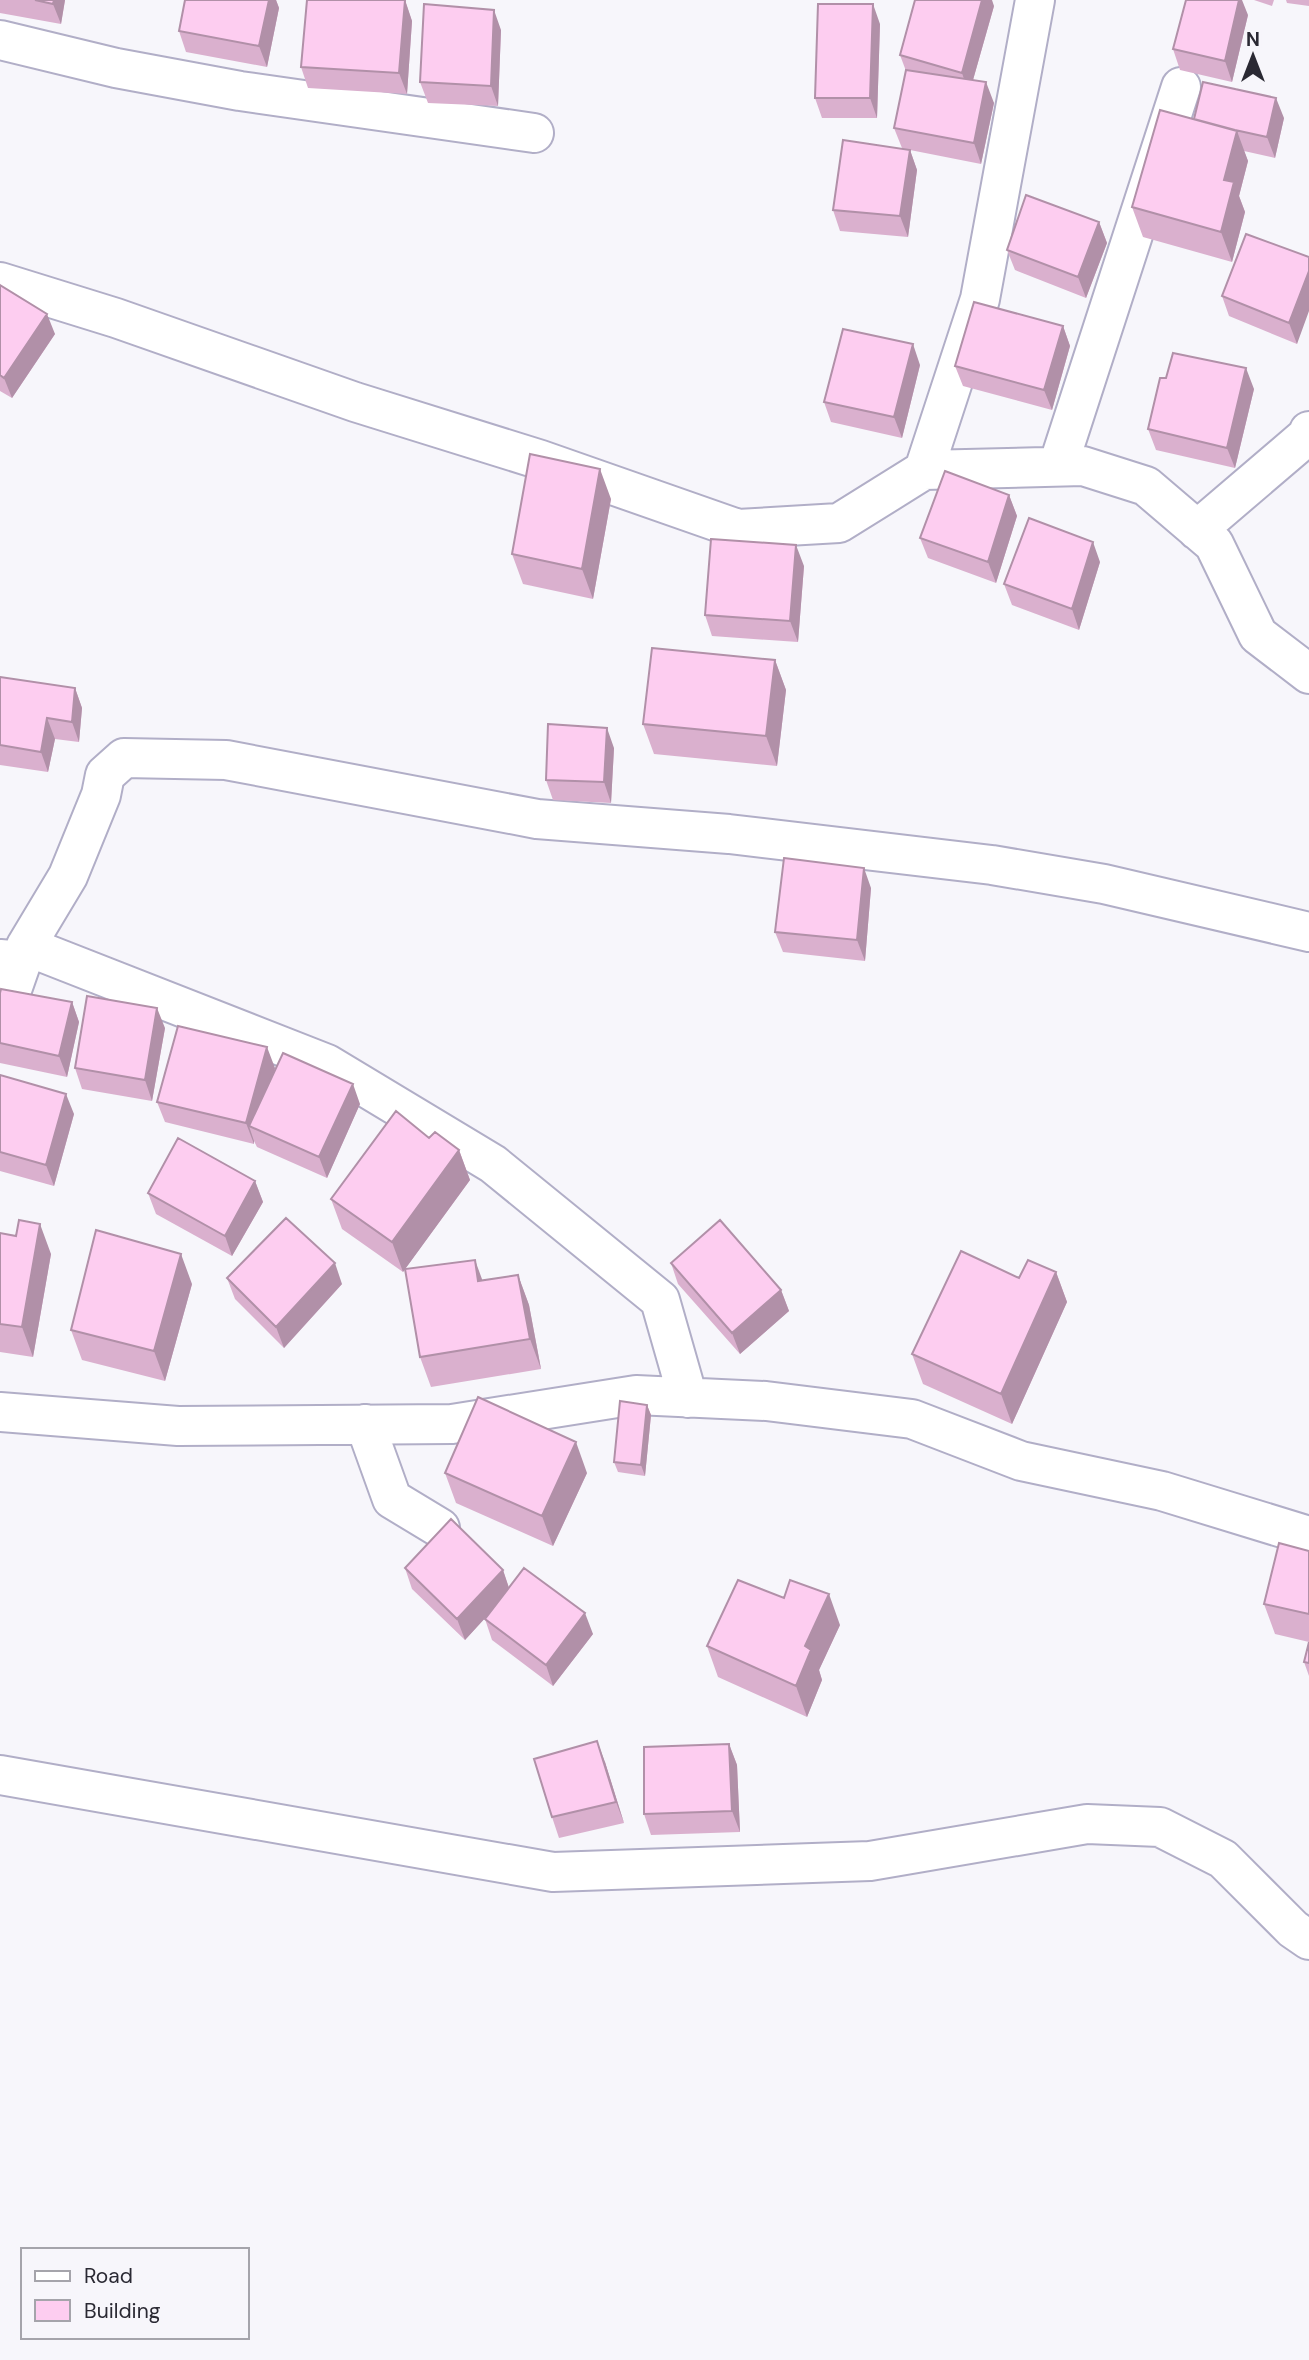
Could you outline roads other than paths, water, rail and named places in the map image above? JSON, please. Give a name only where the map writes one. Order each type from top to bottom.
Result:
[{"type":"street","points":[[924,470],[980,299],[1035,0]]},
{"type":"street","points":[[0,40],[116,68],[240,91],[534,133]]},
{"type":"street","points":[[1058,466],[1181,87]]},
{"type":"street","points":[[0,282],[116,318],[355,402],[541,460],[738,529],[839,523],[924,470],[1083,466],[1146,486],[1214,544],[1258,635],[1309,674]]},
{"type":"street","points":[[1197,530],[1307,436],[1309,431]]},
{"type":"street","points":[[0,1024],[16,956],[68,876],[101,795],[105,775],[124,758],[226,760],[537,819],[729,834],[992,865],[1104,884],[1309,932]]},
{"type":"street","points":[[16,956],[327,1064],[493,1164],[660,1300],[688,1398]]},
{"type":"street","points":[[0,1412],[178,1426],[452,1424],[636,1395],[766,1401],[912,1419],[1021,1461],[1162,1491],[1309,1536]]},
{"type":"street","points":[[366,1424],[392,1499],[440,1528]]},
{"type":"street","points":[[0,1775],[552,1872],[870,1861],[1087,1824],[1160,1827],[1223,1858],[1293,1929],[1309,1940]]}]
